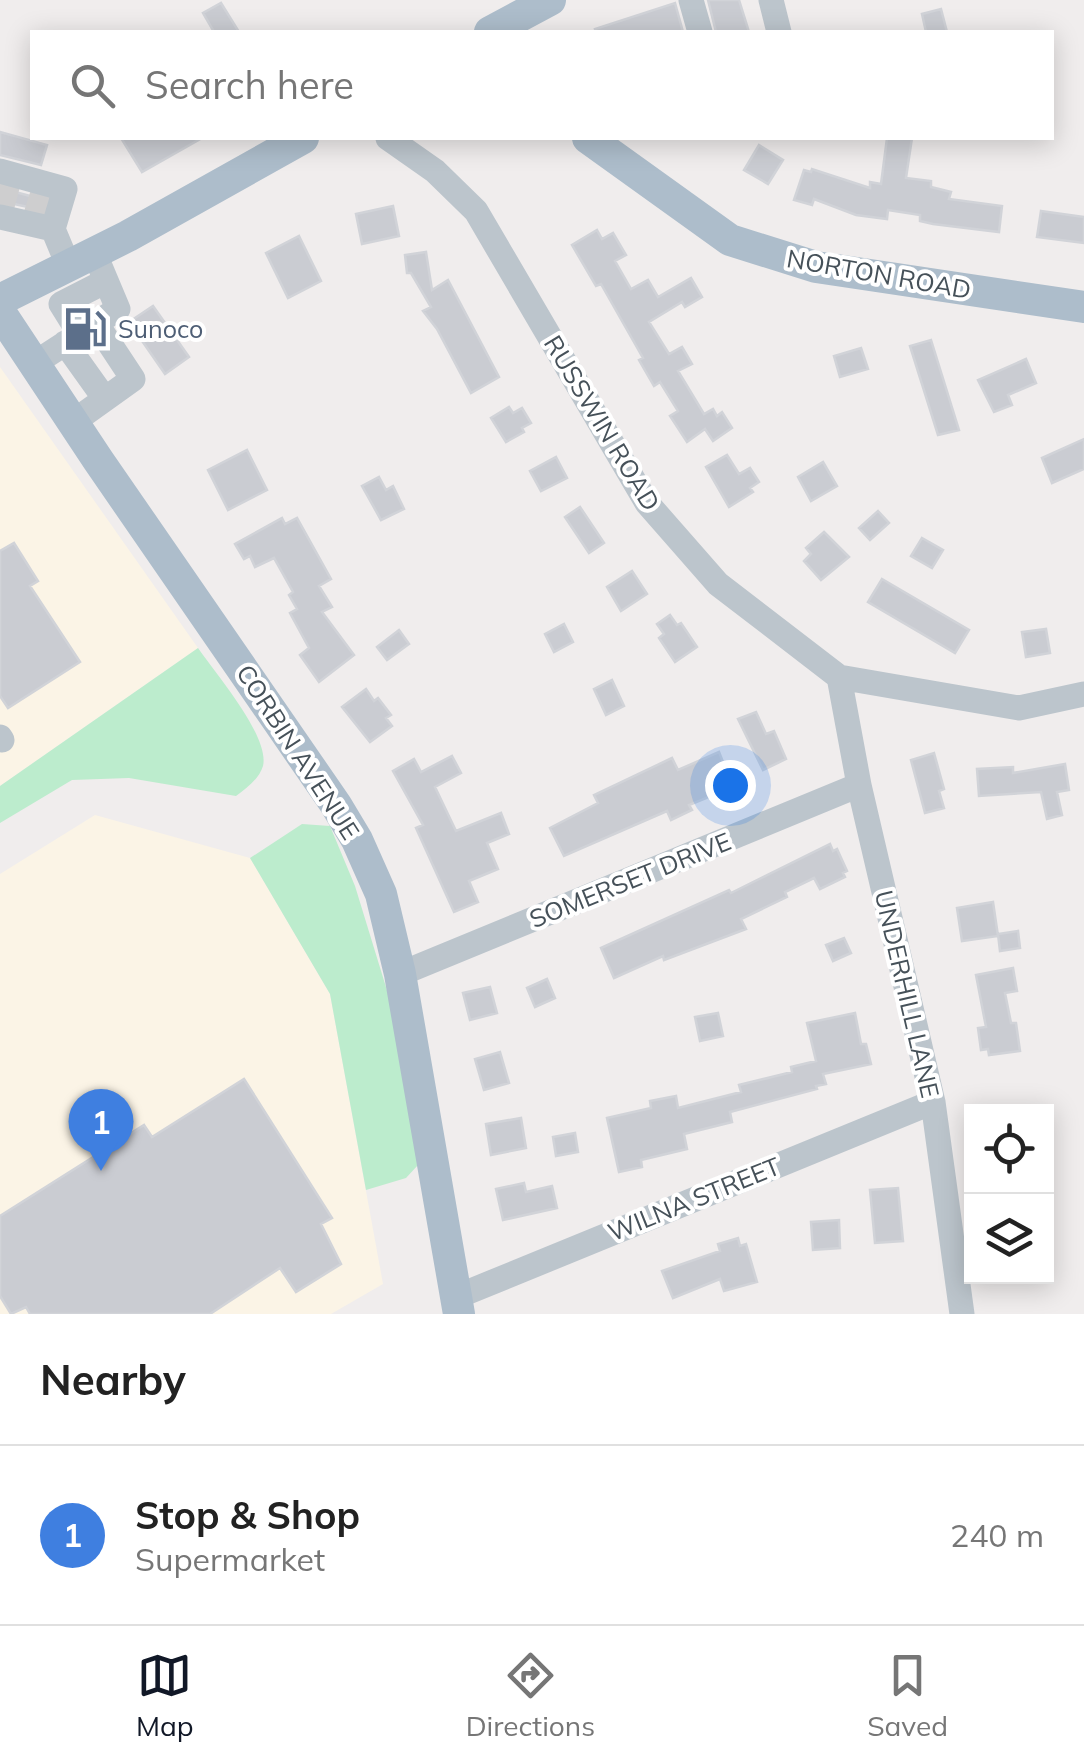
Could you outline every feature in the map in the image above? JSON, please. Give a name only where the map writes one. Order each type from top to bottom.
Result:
[{"type":"main road","points":[[494,30],[550,0]]},
{"type":"main road","points":[[0,300],[75,276],[300,140]]},
{"type":"main road","name":"NORTON ROAD","points":[[591,140],[730,240],[816,268],[1084,307]]},
{"type":"main road","name":"CORBIN AVENUE","points":[[0,312],[336,804],[381,894],[400,974],[458,1305]]},
{"type":"street","points":[[690,0],[699,30]]},
{"type":"street","points":[[770,0],[778,30]]},
{"type":"street","name":"RUSSWIN ROAD","points":[[391,140],[435,171],[476,211],[647,503],[718,584],[838,676],[1019,708],[1081,697]]},
{"type":"street","points":[[3,194],[42,209]]},
{"type":"street","points":[[3,194],[42,209],[75,276],[80,333],[105,399]]},
{"type":"street","points":[[34,363],[118,309],[75,276]]},
{"type":"street","points":[[73,422],[134,379],[80,333]]},
{"type":"street","name":"UNDERHILL LANE","points":[[838,676],[859,785],[933,1102],[962,1314]]},
{"type":"street","name":"SOMERSET DRIVE","points":[[400,974],[859,785]]},
{"type":"street","name":"WILNA STREET","points":[[458,1305],[933,1102]]},
{"type":"shaded area","points":[[0,367],[198,648],[0,786]]},
{"type":"shaded area","points":[[95,815],[250,858],[330,994],[383,1284],[331,1314],[0,1314],[0,874]]},
{"type":"green space","points":[[198,648],[240,705],[258,738],[263,766],[248,786],[236,796],[129,778],[72,780],[0,823],[0,786]]},
{"type":"green space","points":[[302,824],[330,826],[355,886],[397,1023],[418,1165],[406,1178],[366,1190],[330,994],[250,858]]},
{"type":"building","points":[[708,0],[739,0],[748,30],[716,30]]},
{"type":"building","points":[[221,3],[238,30],[213,30],[203,13]]},
{"type":"building","points":[[675,3],[682,30],[595,30]]},
{"type":"building","points":[[941,9],[946,30],[926,30],[922,14]]},
{"type":"building","points":[[0,132],[47,145],[41,165],[0,155]]},
{"type":"building","points":[[122,140],[198,140],[142,172]]},
{"type":"building","points":[[887,140],[912,140],[906,178],[931,181],[931,187],[951,192],[949,199],[1002,206],[999,232],[933,224],[920,221],[920,215],[888,210],[887,219],[856,215],[814,199],[812,205],[794,200],[804,170],[812,169],[870,188],[870,182],[881,184]]},
{"type":"building","points":[[759,145],[783,160],[768,184],[744,170]]},
{"type":"building","points":[[0,188],[45,200],[42,210],[0,201]]},
{"type":"building","points":[[393,206],[399,236],[362,244],[356,214]]},
{"type":"building","points":[[1041,211],[1084,217],[1084,243],[1037,237]]},
{"type":"building","points":[[597,230],[602,239],[613,233],[626,255],[615,261],[631,289],[648,280],[658,297],[691,278],[702,297],[685,307],[682,302],[649,322],[669,354],[682,347],[692,364],[678,371],[704,414],[713,409],[717,416],[722,412],[732,428],[713,441],[705,429],[687,442],[670,416],[678,411],[660,382],[654,386],[639,360],[643,358],[601,284],[596,286],[572,245]]},
{"type":"building","points":[[299,236],[321,281],[288,298],[266,253]]},
{"type":"building","points":[[426,252],[432,290],[448,280],[499,377],[471,393],[423,311],[431,307],[411,273],[407,273],[405,255]]},
{"type":"building","points":[[153,306],[189,357],[165,374],[129,322]]},
{"type":"building","points":[[931,340],[959,430],[938,435],[910,346]]},
{"type":"building","points":[[861,348],[868,369],[840,377],[834,356]]},
{"type":"building","points":[[1026,359],[1036,383],[1008,395],[1012,405],[994,412],[978,380]]},
{"type":"building","points":[[509,407],[513,413],[522,408],[531,423],[506,442],[491,418]]},
{"type":"building","points":[[1084,439],[1084,469],[1052,483],[1042,458]]},
{"type":"building","points":[[247,450],[267,490],[228,510],[208,470]]},
{"type":"building","points":[[727,455],[739,474],[750,468],[759,482],[750,488],[753,492],[729,507],[706,467]]},
{"type":"building","points":[[556,457],[567,478],[541,491],[530,471]]},
{"type":"building","points":[[823,462],[837,486],[811,501],[798,477]]},
{"type":"building","points":[[379,477],[386,490],[393,486],[404,509],[381,520],[362,486]]},
{"type":"building","points":[[580,507],[604,543],[589,553],[565,517]]},
{"type":"building","points":[[878,511],[889,523],[870,540],[859,528]]},
{"type":"building","points":[[282,518],[285,524],[297,518],[331,579],[319,586],[332,607],[322,612],[354,655],[319,682],[300,655],[309,648],[290,613],[297,609],[289,595],[293,592],[274,558],[255,567],[250,556],[244,559],[235,544]]},
{"type":"building","points":[[824,532],[849,557],[821,580],[804,561],[811,554],[806,548]]},
{"type":"building","points":[[922,538],[943,550],[932,568],[911,556]]},
{"type":"building","points":[[14,543],[38,581],[30,586],[80,662],[8,708],[0,696],[0,551]]},
{"type":"building","points":[[632,571],[647,594],[621,611],[607,587]]},
{"type":"building","points":[[882,579],[969,630],[955,653],[868,602]]},
{"type":"building","points":[[670,615],[677,625],[681,623],[697,647],[675,662],[659,638],[664,634],[657,624]]},
{"type":"building","points":[[564,624],[573,642],[554,652],[545,634]]},
{"type":"building","points":[[1046,629],[1050,653],[1026,657],[1022,632]]},
{"type":"building","points":[[399,630],[409,644],[387,660],[377,647]]},
{"type":"building","points":[[612,680],[624,706],[606,715],[594,689]]},
{"type":"building","points":[[366,689],[391,715],[386,718],[392,726],[370,742],[342,707]]},
{"type":"building","points":[[756,712],[766,734],[774,731],[786,759],[763,770],[738,719]]},
{"type":"building","points":[[719,752],[733,787],[689,805],[692,810],[671,820],[667,811],[564,856],[550,828],[598,803],[594,795],[672,758],[678,770]]},
{"type":"building","points":[[934,753],[944,789],[939,791],[944,808],[925,813],[911,760]]},
{"type":"building","points":[[452,756],[461,773],[435,787],[456,831],[501,813],[509,834],[487,843],[498,869],[469,881],[478,902],[454,912],[416,828],[423,825],[393,771],[414,759],[421,772]]},
{"type":"building","points":[[1065,764],[1069,790],[1057,792],[1062,815],[1047,819],[1041,792],[979,796],[977,769],[1013,767],[1013,773]]},
{"type":"building","points":[[830,844],[833,851],[837,849],[847,871],[843,873],[845,877],[820,889],[814,878],[785,892],[787,897],[741,919],[746,929],[664,960],[663,956],[614,978],[601,948],[729,890],[731,893]]},
{"type":"building","points":[[993,902],[998,936],[962,941],[957,908]]},
{"type":"building","points":[[1018,931],[1020,948],[1000,951],[998,934]]},
{"type":"building","points":[[844,938],[851,953],[833,961],[826,945]]},
{"type":"building","points":[[1013,968],[1017,991],[1005,993],[1011,1023],[1016,1023],[1020,1051],[989,1055],[988,1049],[981,1050],[978,1028],[986,1027],[976,975]]},
{"type":"building","points":[[547,979],[555,998],[535,1007],[527,988]]},
{"type":"building","points":[[490,987],[497,1013],[470,1020],[463,993]]},
{"type":"building","points":[[718,1013],[723,1036],[700,1041],[695,1017]]},
{"type":"building","points":[[855,1013],[861,1044],[866,1044],[871,1064],[823,1074],[826,1084],[816,1086],[817,1089],[730,1112],[732,1122],[684,1134],[687,1149],[641,1160],[642,1167],[619,1172],[607,1118],[651,1108],[650,1101],[676,1096],[678,1108],[741,1092],[739,1085],[792,1072],[791,1067],[816,1061],[807,1023]]},
{"type":"building","points":[[500,1052],[509,1083],[484,1090],[475,1059]]},
{"type":"building","points":[[244,1079],[332,1218],[321,1224],[341,1264],[296,1292],[280,1268],[210,1314],[30,1314],[26,1307],[11,1314],[0,1296],[0,1216],[144,1125],[152,1137]]},
{"type":"building","points":[[521,1118],[526,1148],[491,1155],[486,1124]]},
{"type":"building","points":[[575,1133],[578,1152],[556,1156],[553,1137]]},
{"type":"building","points":[[524,1183],[526,1192],[552,1186],[557,1208],[503,1220],[496,1189]]},
{"type":"building","points":[[898,1188],[903,1241],[875,1243],[870,1190]]},
{"type":"building","points":[[839,1220],[840,1248],[813,1250],[811,1222]]},
{"type":"building","points":[[738,1238],[740,1246],[746,1244],[757,1282],[724,1291],[720,1279],[673,1298],[662,1271],[720,1251],[718,1244]]},
{"type":"tunnel","points":[[2,206],[8,183]]},
{"type":"tunnel","points":[[36,215],[43,193]]},
{"type":"place","name":"Sunoco","points":[[85,329]]},
{"type":"place","name":"Stop & Shop","points":[[101,1171]]}]
